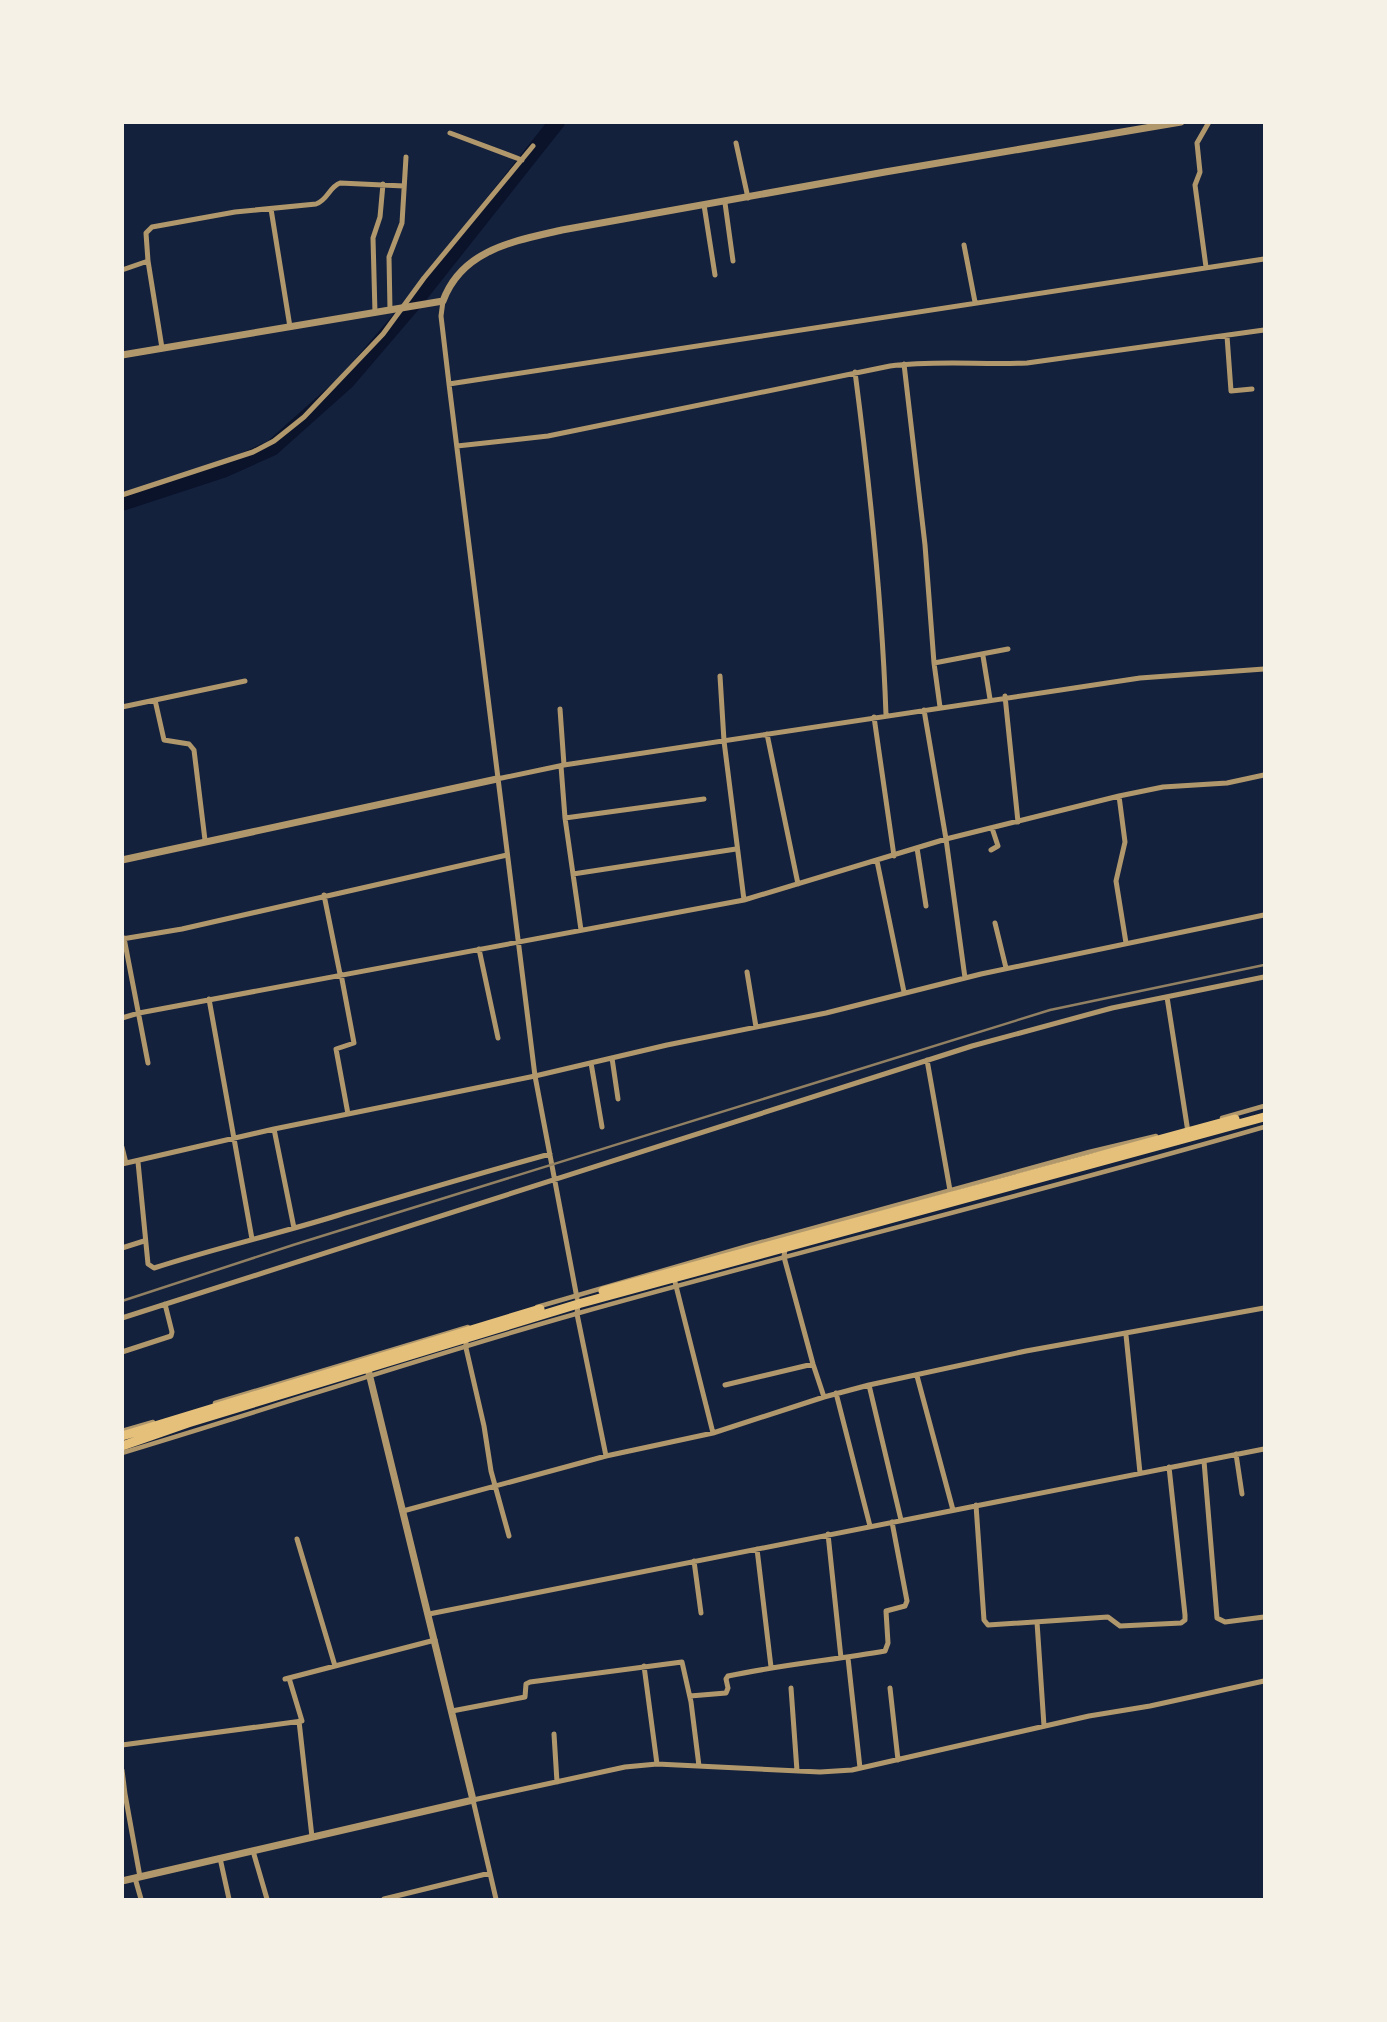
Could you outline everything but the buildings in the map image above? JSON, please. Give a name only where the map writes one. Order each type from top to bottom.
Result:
[{"type":"highway","points":[[122,1433],[466,1343],[577,1303],[675,1283],[785,1253],[1163,1142],[1187,1130],[1265,1109]]},
{"type":"highway","points":[[122,1446],[188,1423],[577,1303],[950,1194],[1265,1117]]},
{"type":"street","points":[[606,1456],[535,1076],[449,384],[441,316],[443,301],[455,279],[470,263],[497,247],[585,226],[725,203],[1131,127],[1181,122]]},
{"type":"street","points":[[1206,268],[1195,185],[1200,172],[1197,145],[1209,122]]},
{"type":"street","points":[[450,133],[522,160]]},
{"type":"street","points":[[736,143],[748,198]]},
{"type":"street","points":[[122,495],[237,459],[274,441],[304,417],[383,334],[424,278],[533,146]]},
{"type":"street","points":[[390,310],[389,257],[401,228],[406,157]]},
{"type":"street","points":[[162,348],[148,261],[146,233],[152,227],[223,214],[319,203],[333,186],[340,183],[404,186]]},
{"type":"street","points":[[375,313],[373,234],[380,217],[383,184]]},
{"type":"street","points":[[725,203],[733,261]]},
{"type":"street","points":[[704,205],[715,275]]},
{"type":"street","points":[[271,209],[290,327]]},
{"type":"street","points":[[964,245],[975,302]]},
{"type":"street","points":[[449,384],[1265,259]]},
{"type":"street","points":[[122,270],[148,261]]},
{"type":"street","points":[[122,355],[443,301]]},
{"type":"street","points":[[457,446],[548,436],[904,364],[1027,363],[1265,330]]},
{"type":"street","points":[[1227,336],[1231,391],[1252,389]]},
{"type":"street","points":[[904,364],[923,519],[940,707]]},
{"type":"street","points":[[855,372],[871,496],[881,607],[886,715]]},
{"type":"street","points":[[934,663],[1008,649]]},
{"type":"street","points":[[982,656],[990,699]]},
{"type":"street","points":[[122,860],[563,765],[1005,696],[1140,678],[1265,669]]},
{"type":"street","points":[[720,676],[724,741],[744,900]]},
{"type":"street","points":[[122,706],[246,681]]},
{"type":"street","points":[[1005,696],[1018,822]]},
{"type":"street","points":[[155,699],[164,740],[189,744],[194,750],[205,840]]},
{"type":"street","points":[[560,709],[565,818],[580,930]]},
{"type":"street","points":[[924,709],[946,839],[965,978]]},
{"type":"street","points":[[874,717],[894,856]]},
{"type":"street","points":[[767,734],[798,884]]},
{"type":"street","points":[[122,1018],[209,999],[744,900],[946,839],[1119,796],[1163,787],[1227,783],[1265,775]]},
{"type":"street","points":[[1119,796],[1125,842],[1115,878],[1126,943]]},
{"type":"street","points":[[565,818],[704,799]]},
{"type":"street","points":[[991,850],[998,846],[992,828]]},
{"type":"street","points":[[917,848],[926,906]]},
{"type":"street","points":[[573,874],[736,849]]},
{"type":"street","points":[[148,1063],[123,939],[182,929],[507,855]]},
{"type":"street","points":[[877,861],[904,992]]},
{"type":"street","points":[[324,895],[354,1043],[336,1051],[348,1114]]},
{"type":"street","points":[[122,1147],[124,1163],[138,1162],[274,1129],[826,1013],[1006,968],[1265,915]]},
{"type":"street","points":[[995,923],[1006,968]]},
{"type":"street","points":[[479,949],[498,1038]]},
{"type":"street","points":[[747,972],[756,1027]]},
{"type":"street","points":[[122,1318],[972,1046],[1112,1007],[1265,977]]},
{"type":"street","points":[[927,1060],[950,1194],[1187,1130],[1167,997]]},
{"type":"street","points":[[209,999],[252,1239]]},
{"type":"street","points":[[612,1058],[618,1099]]},
{"type":"street","points":[[591,1063],[602,1127]]},
{"type":"street","points":[[824,1397],[785,1253],[1131,1166],[1265,1127]]},
{"type":"street","points":[[274,1129],[294,1228]]},
{"type":"street","points":[[138,1162],[144,1241],[148,1264],[154,1268],[550,1154]]},
{"type":"street","points":[[122,1248],[144,1241]]},
{"type":"street","points":[[675,1283],[713,1433]]},
{"type":"street","points":[[122,1433],[403,1345],[577,1303]]},
{"type":"street","points":[[122,1352],[171,1336],[165,1304]]},
{"type":"street","points":[[403,1511],[606,1456],[713,1433],[869,1385],[1026,1351],[1265,1308]]},
{"type":"street","points":[[1126,1335],[1140,1473]]},
{"type":"street","points":[[466,1343],[509,1536]]},
{"type":"street","points":[[725,1385],[813,1364]]},
{"type":"street","points":[[122,1453],[368,1369],[496,1899]]},
{"type":"street","points":[[917,1376],[953,1510]]},
{"type":"street","points":[[869,1385],[901,1520]]},
{"type":"street","points":[[836,1393],[870,1526]]},
{"type":"street","points":[[429,1614],[1265,1449]]},
{"type":"street","points":[[1236,1454],[1242,1494]]},
{"type":"street","points":[[1204,1461],[1217,1618],[1225,1622],[1265,1616]]},
{"type":"street","points":[[976,1505],[986,1623],[993,1626],[1108,1617],[1120,1626],[1184,1622],[1169,1467]]},
{"type":"street","points":[[690,1696],[726,1693],[727,1676],[886,1651],[886,1611],[907,1604],[892,1522]]},
{"type":"street","points":[[828,1535],[860,1768]]},
{"type":"street","points":[[297,1539],[335,1666]]},
{"type":"street","points":[[757,1549],[771,1667]]},
{"type":"street","points":[[694,1562],[701,1613]]},
{"type":"street","points":[[1037,1622],[1044,1726]]},
{"type":"street","points":[[312,1837],[299,1721],[302,1721],[287,1679],[435,1640]]},
{"type":"street","points":[[452,1711],[525,1697],[526,1685],[529,1682],[683,1662],[699,1766]]},
{"type":"street","points":[[644,1666],[657,1764]]},
{"type":"street","points":[[122,1881],[625,1767],[657,1764],[838,1772],[1265,1681]]},
{"type":"street","points":[[791,1688],[797,1771]]},
{"type":"street","points":[[890,1688],[898,1760]]},
{"type":"street","points":[[122,1745],[299,1721]]},
{"type":"street","points":[[554,1734],[557,1782]]},
{"type":"street","points":[[122,1770],[141,1899]]},
{"type":"street","points":[[253,1851],[267,1899]]},
{"type":"street","points":[[220,1858],[229,1899]]},
{"type":"street","points":[[384,1899],[490,1873]]},
{"type":"waterway","points":[[122,503],[223,470],[272,448],[347,381],[412,305],[557,122]]},
{"type":"railway","points":[[122,1301],[293,1245],[1050,1010],[1264,965]]}]
